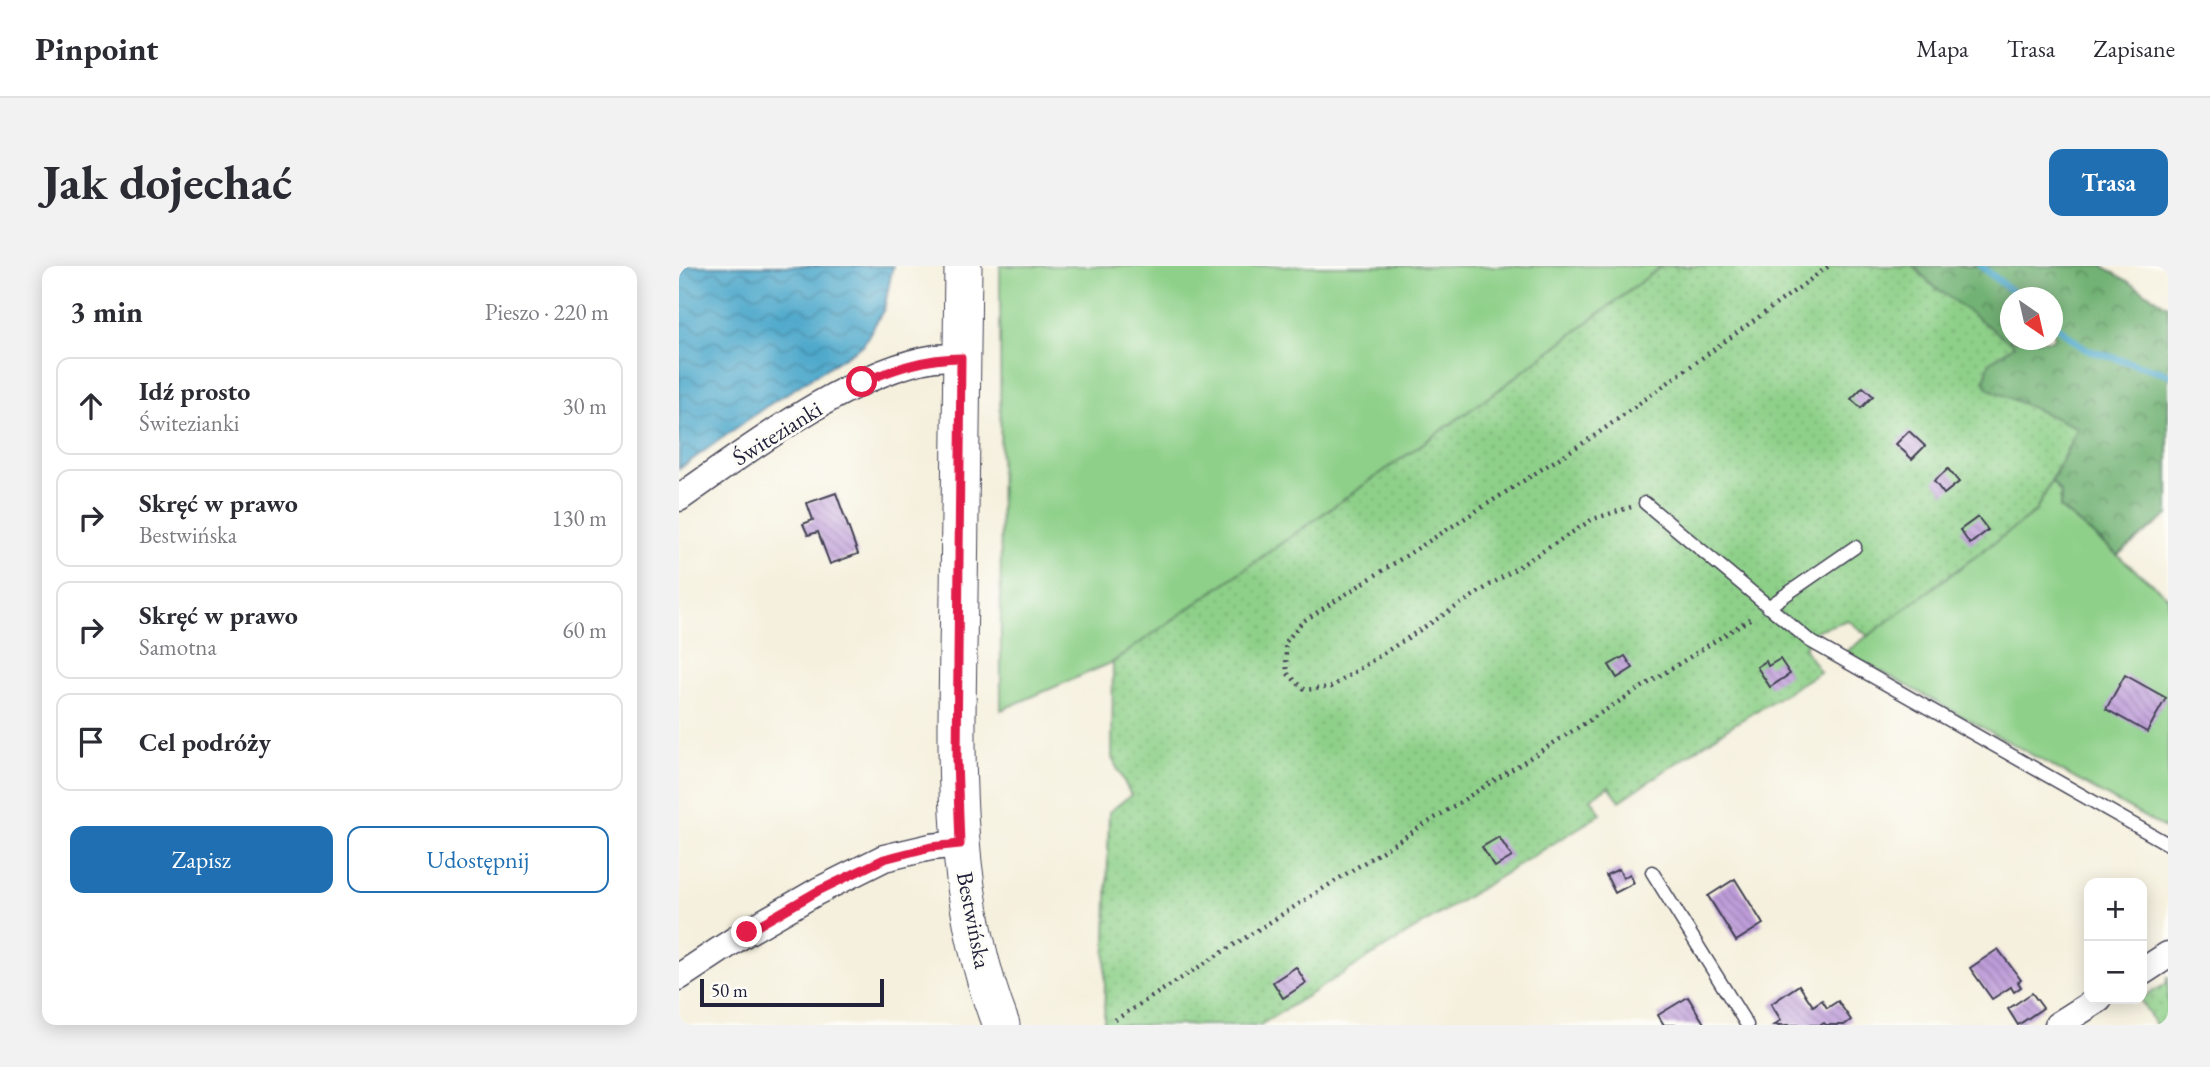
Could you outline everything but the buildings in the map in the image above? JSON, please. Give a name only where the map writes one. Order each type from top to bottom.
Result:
[{"type":"street","name":"Bestwińska","points":[[963,266],[957,747],[960,844],[973,933],[993,1007],[1001,1025]]},
{"type":"street","name":"Świtezianki","points":[[679,498],[757,445],[862,382],[900,367],[936,358],[961,358]]},
{"type":"street","points":[[679,977],[747,932],[818,891],[884,859],[931,847],[960,844]]},
{"type":"street","points":[[2147,969],[2168,955]]},
{"type":"street","points":[[2058,1025],[2091,1004]]},
{"type":"lane","points":[[1645,503],[1809,641],[2168,844]]},
{"type":"lane","points":[[1768,607],[1856,547]]},
{"type":"lane","points":[[1652,872],[1747,1025]]},
{"type":"path","points":[[1645,503],[1593,519],[1331,687],[1305,690],[1287,673],[1285,643],[1303,622],[1597,434],[1829,266]]},
{"type":"path","points":[[1115,1020],[1768,607]]},
{"type":"green space","points":[[1000,266],[1662,266],[1496,392],[1113,662],[1001,710]]},
{"type":"green space","points":[[1662,266],[1913,266],[1932,285],[2000,335],[2000,350],[2007,350],[1989,363],[1984,381],[1989,389],[2078,428],[2035,512],[1868,636],[1848,620],[1817,630],[1804,648],[1820,672],[1728,728],[1620,801],[1609,786],[1591,798],[1601,814],[1260,1025],[1104,1025],[1109,812],[1131,795],[1112,758],[1113,662],[1496,392]]},
{"type":"green space","points":[[1913,266],[2103,266],[2168,306],[2168,515],[2118,555],[2060,508],[2061,493],[2052,481],[2078,428],[1989,389],[1984,381],[1989,363],[2007,350],[2063,350],[2063,287],[2000,287],[2000,336],[1932,285]]},
{"type":"green space","points":[[2052,481],[2061,493],[2060,508],[2168,597],[2168,830],[1846,652],[2035,512]]},
{"type":"green space","points":[[2168,976],[2168,1025],[2156,1025],[2143,1004],[2147,1004],[2147,995],[2166,984]]},
{"type":"water","points":[[679,266],[893,266],[884,309],[863,345],[764,408],[679,469]]},
{"type":"waterway","points":[[1981,266],[2007,287]]},
{"type":"waterway","points":[[2063,331],[2085,349],[2168,374]]},
{"type":"route","points":[[747,932],[818,891],[884,859],[931,847],[960,844],[957,760],[961,358],[936,358],[900,367],[862,382]]}]
